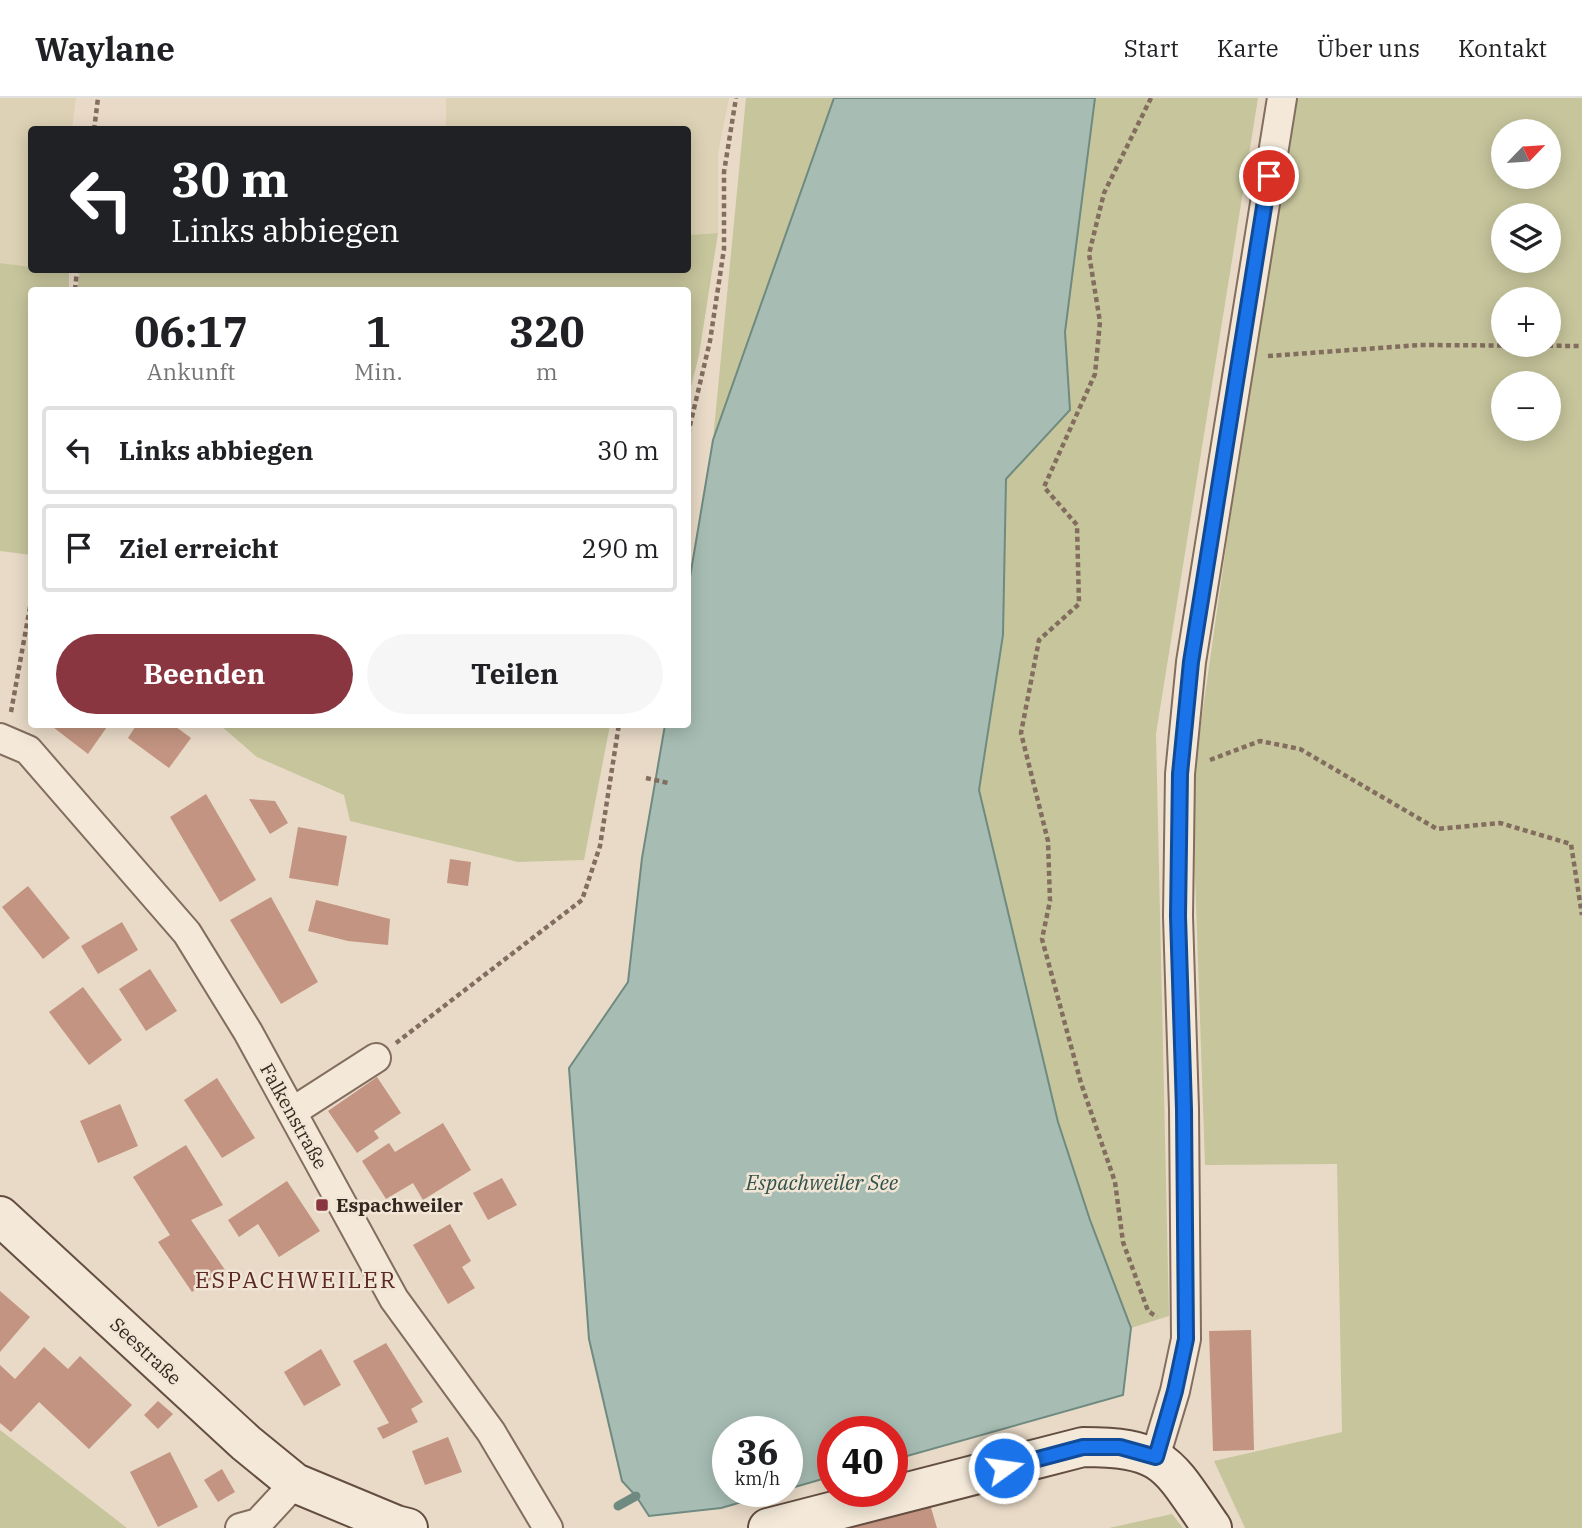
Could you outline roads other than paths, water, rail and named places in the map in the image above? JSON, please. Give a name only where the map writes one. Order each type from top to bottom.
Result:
[{"type":"street","points":[[1156,1457],[1175,1391],[1186,1339],[1184,1109],[1178,916],[1180,774],[1191,662],[1282,98]]},
{"type":"street","name":"Falkenstraße","points":[[3,739],[29,750],[187,933],[248,1032],[394,1299],[491,1432],[548,1528]]},
{"type":"street","points":[[292,1112],[376,1058]]},
{"type":"street","name":"Seestraße","points":[[0,1216],[246,1443],[295,1483],[408,1528]]},
{"type":"street","points":[[768,1528],[1083,1447],[1120,1447],[1156,1457],[1179,1479],[1212,1528]]},
{"type":"street","points":[[240,1528],[258,1523],[295,1483]]},
{"type":"water","name":"Espachweiler See","points":[[834,98],[1095,98],[1065,332],[1070,410],[1006,479],[1003,635],[979,790],[1058,1122],[1090,1220],[1131,1328],[1123,1395],[908,1456],[908,1416],[817,1416],[817,1481],[803,1485],[803,1416],[712,1416],[712,1507],[725,1507],[649,1516],[622,1481],[589,1339],[569,1068],[628,982],[642,858],[664,728],[691,728],[691,571],[713,440]]},
{"type":"waterway","points":[[618,1506],[636,1496]]},
{"type":"place","name":"Espachweiler","points":[[322,1205]]},
{"type":"district","name":"ESPACHWEILER","points":[[296,1280]]}]
